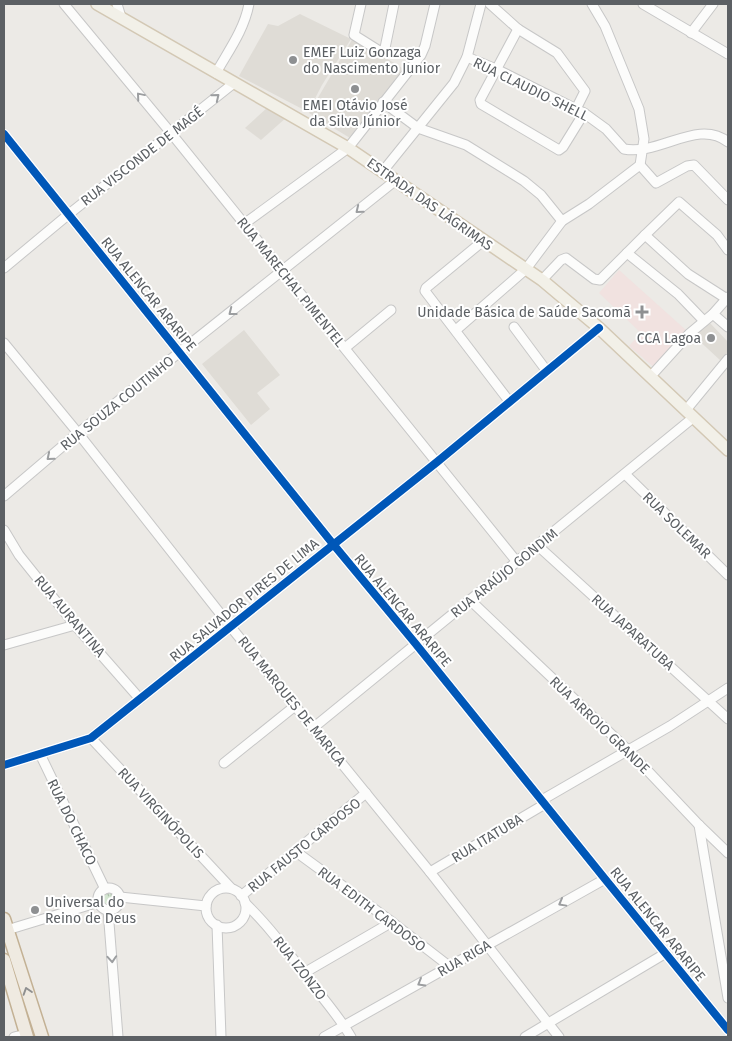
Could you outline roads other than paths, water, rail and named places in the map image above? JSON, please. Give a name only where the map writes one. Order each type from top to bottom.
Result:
[{"type":"highway","points":[[5,924],[42,1037]]},
{"type":"highway","points":[[4,960],[22,1036]]},
{"type":"main road","name":"ESTRADA DAS LÁGRIMAS","points":[[97,4],[348,148],[542,280],[599,328],[728,450]]},
{"type":"street","name":"RUA MARECHAL PIMENTEL","points":[[64,4],[171,133],[517,562]]},
{"type":"street","points":[[118,4],[121,17]]},
{"type":"street","points":[[216,73],[246,20],[249,4]]},
{"type":"street","points":[[360,4],[354,35],[381,52],[385,48],[394,4]]},
{"type":"street","points":[[244,224],[348,148],[421,54],[425,46],[435,4]]},
{"type":"street","points":[[383,171],[454,83],[468,57],[481,4]]},
{"type":"street","points":[[490,4],[518,28],[554,50],[585,91],[580,111],[560,150],[481,104],[480,100],[518,28]]},
{"type":"street","points":[[456,330],[526,269],[562,221],[589,204],[640,165],[644,139],[639,109],[605,26],[592,4]]},
{"type":"street","points":[[645,4],[728,54]]},
{"type":"street","points":[[691,33],[713,4]]},
{"type":"street","name":"RUA CLAUDIO SHELL","points":[[468,57],[580,111],[606,129],[624,149],[642,150]]},
{"type":"street","name":"RUA VISCONDE DE MAGÉ","points":[[4,268],[234,83]]},
{"type":"street","points":[[383,102],[418,128],[466,144],[478,151],[533,188],[545,199],[562,221]]},
{"type":"street","name":"RUA ALENCAR ARARIPE","points":[[4,134],[333,544],[728,1030]]},
{"type":"street","points":[[642,150],[705,134],[716,135],[728,142]]},
{"type":"street","points":[[640,165],[656,184],[687,166],[694,165],[728,200]]},
{"type":"street","name":"RUA SOUZA COUTINHO","points":[[4,496],[78,433],[396,180]]},
{"type":"street","points":[[542,280],[561,260],[566,258],[594,279],[600,280],[679,202],[717,235],[728,250]]},
{"type":"street","points":[[645,235],[688,274],[727,298],[713,314],[689,334],[650,376]]},
{"type":"street","points":[[483,240],[425,290],[510,401]]},
{"type":"street","points":[[627,253],[678,294],[704,321]]},
{"type":"street","points":[[345,348],[391,310]]},
{"type":"street","points":[[713,314],[728,327]]},
{"type":"street","points":[[514,327],[546,370]]},
{"type":"street","name":"RUA SALVADOR PIRES DE LIMA","points":[[4,765],[91,738],[436,462],[599,328]]},
{"type":"street","name":"RUA MARQUES DE MARICA","points":[[4,343],[430,872],[560,1037]]},
{"type":"street","name":"RUA ARAÚJO GONDIM","points":[[313,728],[415,643],[625,474],[690,414],[728,359]]},
{"type":"street","name":"RUA SOLEMAR","points":[[625,474],[728,576]]},
{"type":"street","name":"RUA AURANTINA","points":[[4,530],[19,555],[75,625],[140,699]]},
{"type":"street","name":"RUA JAPARATUBA","points":[[537,545],[728,719]]},
{"type":"street","name":"RUA ARROIO GRANDE","points":[[470,600],[628,751],[728,853]]},
{"type":"street","points":[[4,645],[75,625]]},
{"type":"street","name":"RUA ITATUBA","points":[[430,872],[710,701],[728,688]]},
{"type":"street","points":[[224,763],[295,706]]},
{"type":"street","name":"RUA VIRGINÓPOLIS","points":[[91,738],[231,888]]},
{"type":"street","name":"RUA DO CHACO","points":[[40,754],[104,889]]},
{"type":"street","name":"RUA FAUSTO CARDOSO","points":[[243,899],[295,852],[366,793]]},
{"type":"street","points":[[700,825],[728,998]]},
{"type":"street","name":"RUA EDITH CARDOSO","points":[[295,852],[449,966]]},
{"type":"street","name":"RUA RIGA","points":[[324,1037],[605,879]]},
{"type":"street","points":[[224,888],[231,888],[237,891],[243,899],[246,910],[243,918],[238,923],[224,927],[217,925],[208,917],[206,906],[212,894],[224,888]]},
{"type":"street","points":[[120,897],[118,905],[114,909],[108,910],[101,907],[99,902],[99,895],[104,889],[114,890],[120,897],[206,906]]},
{"type":"street","name":"RUA IZONZO","points":[[243,899],[259,916],[304,973],[351,1037]]},
{"type":"street","points":[[5,924],[99,902]]},
{"type":"street","points":[[108,910],[118,1037]]},
{"type":"street","points":[[304,973],[392,922]]},
{"type":"street","points":[[217,925],[221,1037]]},
{"type":"street","points":[[525,1037],[666,953]]},
{"type":"place","name":"EMEF Luiz Gonzaga do Nascimento Junior","points":[[293,60]]},
{"type":"place","name":"EMEI Otávio José da Silva Júnior","points":[[355,89]]},
{"type":"place","name":"Unidade Básica de Saúde Sacomã","points":[[642,312]]},
{"type":"place","name":"CCA Lagoa","points":[[711,338]]},
{"type":"place","name":"Universal do Reino de Deus","points":[[35,910]]}]
